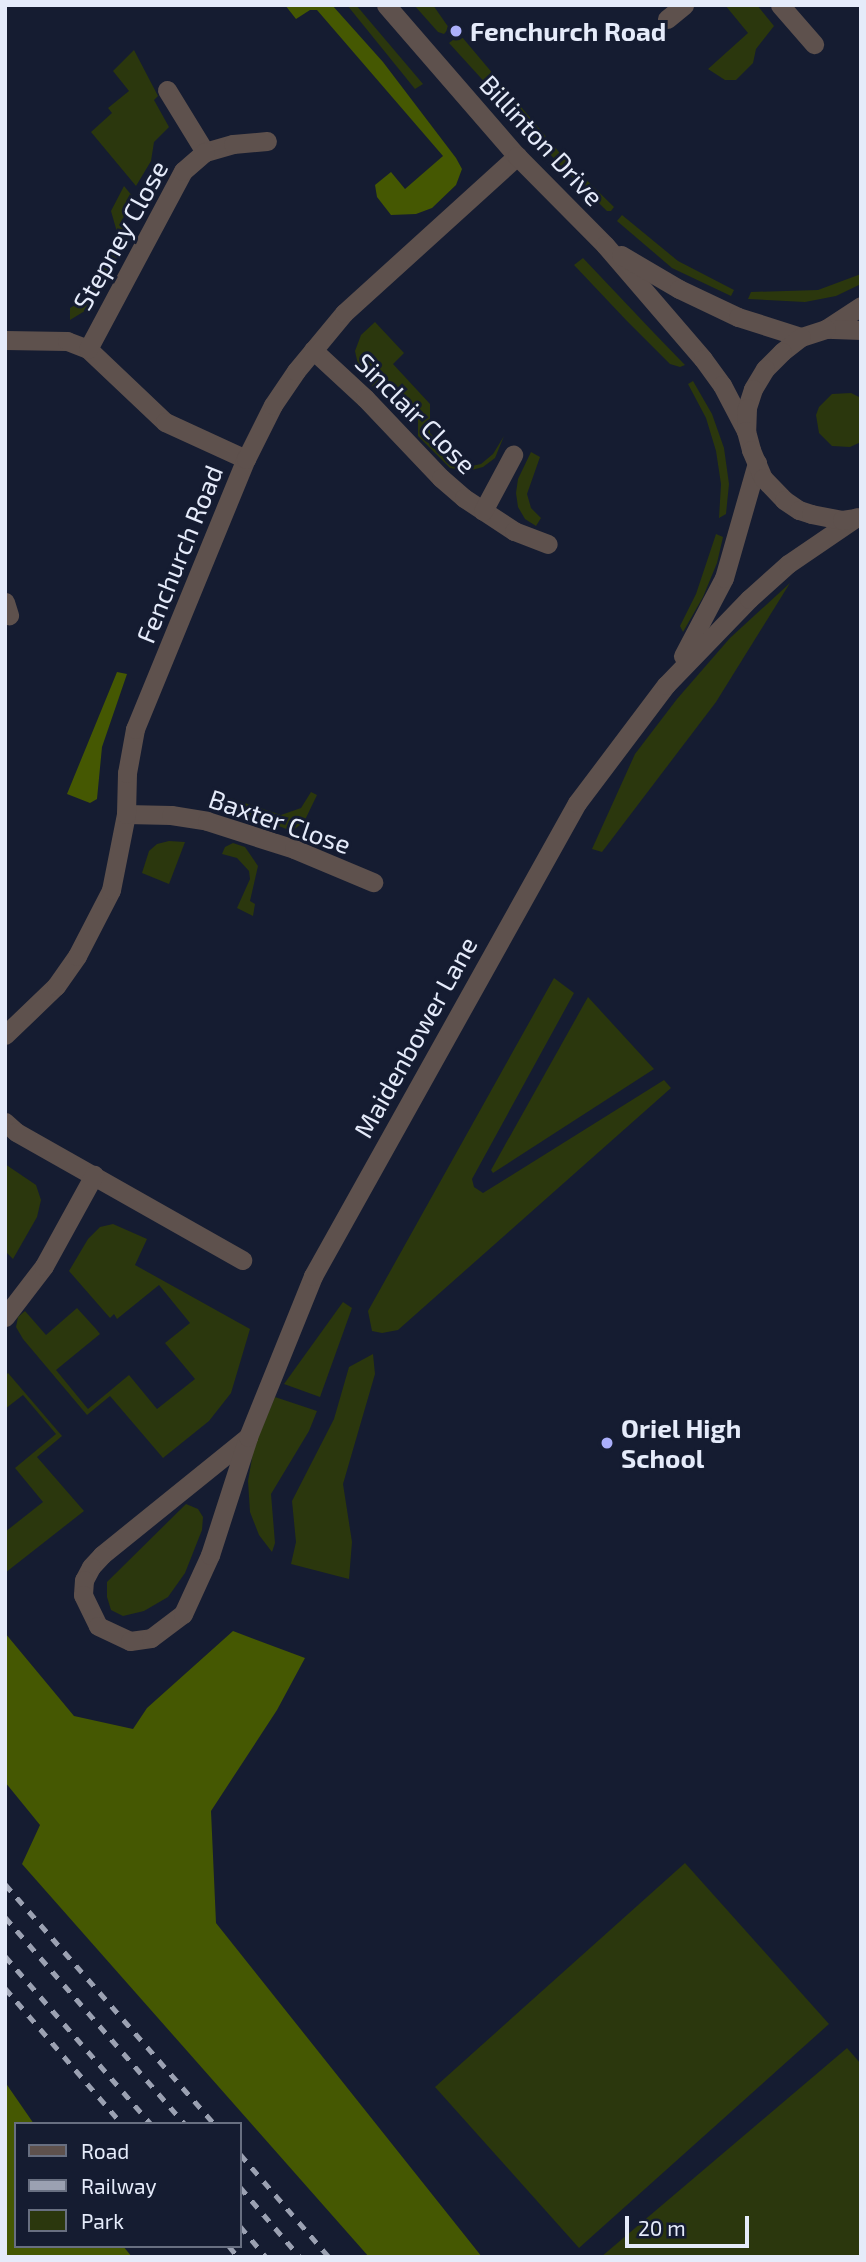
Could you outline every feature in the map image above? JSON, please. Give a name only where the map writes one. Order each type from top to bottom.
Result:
[{"type":"street","name":"Billinton Drive","points":[[386,5],[517,156],[605,245],[704,359],[722,385],[746,431],[763,478],[799,510],[842,520],[859,517]]},
{"type":"street","points":[[667,19],[684,5]]},
{"type":"street","points":[[780,5],[814,44]]},
{"type":"street","name":"Stepney Close","points":[[167,90],[205,152]]},
{"type":"street","name":"Stepney Close","points":[[88,349],[183,171],[205,152],[233,144],[267,141]]},
{"type":"street","name":"Fenchurch Road","points":[[5,1035],[56,986],[97,921],[111,890],[126,814],[127,773],[135,729],[246,459],[273,405],[313,350],[378,279],[517,156]]},
{"type":"street","name":"Billinton Drive","points":[[605,245],[679,289],[738,317],[801,337]]},
{"type":"street","points":[[746,431],[747,408],[753,389],[765,369],[801,337],[825,329],[861,306]]},
{"type":"street","points":[[825,329],[861,330]]},
{"type":"street","points":[[5,340],[66,341],[88,349],[165,422],[246,459]]},
{"type":"street","name":"Sinclair Close","points":[[313,350],[365,398],[441,478],[483,512],[514,531],[548,544]]},
{"type":"street","name":"Sinclair Close","points":[[483,512],[513,455]]},
{"type":"street","name":"Maidenbower Lane","points":[[666,684],[724,578],[757,463]]},
{"type":"street","name":"Maidenbower Lane","points":[[248,1437],[102,1555],[91,1567],[84,1580],[83,1595],[97,1626],[130,1641],[150,1638],[183,1614],[209,1555],[248,1437],[319,1264],[577,803],[666,684],[771,578],[859,517]]},
{"type":"street","name":"Baxter Close","points":[[126,814],[171,815],[207,821],[294,849],[373,882]]},
{"type":"street","points":[[5,1122],[16,1132],[242,1260]]},
{"type":"street","points":[[5,1317],[23,1297],[47,1261],[94,1175]]},
{"type":"green space","points":[[285,5],[332,5],[383,62],[456,158],[462,169],[456,185],[432,208],[416,214],[391,215],[377,197],[375,185],[391,172],[405,189],[443,156],[317,10],[310,10],[296,19]]},
{"type":"green space","points":[[347,5],[356,5],[423,84],[415,89]]},
{"type":"green space","points":[[414,5],[433,5],[449,28],[444,34],[438,32]]},
{"type":"green space","points":[[725,5],[757,5],[774,26],[756,49],[753,63],[736,80],[725,80],[708,69],[748,33]]},
{"type":"green space","points":[[458,36],[462,37],[564,158],[614,207],[611,211],[607,211],[559,164],[449,43]]},
{"type":"green space","points":[[134,50],[158,96],[154,100],[169,127],[154,142],[151,161],[136,186],[91,132],[112,113],[108,108],[129,91],[113,71]]},
{"type":"green space","points":[[124,186],[133,197],[123,214],[128,238],[88,309],[70,320],[70,308],[82,301],[117,232],[111,211]]},
{"type":"green space","points":[[622,215],[678,261],[734,290],[731,296],[672,268],[617,221]]},
{"type":"green space","points":[[583,258],[685,365],[680,367],[670,364],[626,320],[574,265]]},
{"type":"green space","points":[[861,274],[861,284],[836,296],[805,302],[748,299],[751,292],[818,290]]},
{"type":"green space","points":[[375,322],[404,353],[393,364],[430,404],[430,433],[454,461],[467,467],[481,464],[493,454],[504,436],[495,458],[483,467],[468,471],[450,468],[418,436],[418,414],[393,387],[375,390],[360,374],[355,351],[361,335]]},
{"type":"green space","points":[[693,381],[712,414],[724,448],[729,484],[726,514],[719,518],[721,484],[716,451],[706,418],[688,384]]},
{"type":"green space","points":[[851,393],[861,398],[861,442],[850,447],[832,446],[819,433],[816,415],[819,407],[832,394]]},
{"type":"green space","points":[[531,452],[540,457],[527,494],[531,508],[541,518],[536,526],[525,519],[518,507],[516,493],[518,479]]},
{"type":"green space","points":[[716,534],[723,537],[717,563],[703,597],[683,632],[680,626],[696,594]]},
{"type":"green space","points":[[790,583],[716,702],[602,852],[592,849],[635,754],[677,699],[730,638]]},
{"type":"green space","points":[[117,672],[127,674],[102,747],[97,799],[90,803],[67,794]]},
{"type":"green space","points":[[311,792],[317,795],[304,822],[292,831],[227,807],[230,798],[281,815],[301,808]]},
{"type":"green space","points":[[169,841],[185,842],[169,884],[142,873],[149,851],[157,844]]},
{"type":"green space","points":[[233,843],[245,847],[258,866],[250,901],[255,904],[253,916],[237,908],[250,879],[249,871],[237,858],[222,854],[225,847]]},
{"type":"green space","points":[[554,978],[574,993],[472,1179],[474,1187],[483,1193],[664,1080],[671,1088],[398,1330],[382,1333],[372,1331],[368,1311]]},
{"type":"green space","points":[[588,997],[654,1069],[493,1173],[491,1170]]},
{"type":"green space","points":[[5,1164],[36,1185],[41,1200],[37,1217],[13,1259],[5,1251]]},
{"type":"green space","points":[[113,1224],[147,1239],[135,1265],[250,1329],[231,1393],[209,1421],[163,1458],[110,1396],[87,1415],[16,1327],[18,1317],[25,1311],[46,1335],[77,1308],[96,1329],[100,1334],[56,1370],[88,1409],[129,1375],[157,1409],[195,1379],[165,1343],[190,1323],[159,1285],[117,1319],[114,1314],[110,1318],[69,1271],[88,1239],[100,1227]]},
{"type":"green space","points":[[343,1302],[352,1308],[320,1397],[284,1384]]},
{"type":"green space","points":[[373,1354],[375,1374],[343,1484],[352,1542],[349,1579],[291,1564],[296,1542],[292,1501],[334,1419],[349,1367]]},
{"type":"green space","points":[[8,1373],[62,1436],[37,1457],[84,1511],[5,1573],[5,1532],[43,1502],[15,1468],[56,1434],[23,1395],[5,1409],[5,1376]]},
{"type":"green space","points":[[275,1397],[317,1411],[309,1431],[271,1494],[275,1543],[272,1552],[259,1535],[250,1512],[248,1481],[254,1447]]},
{"type":"green space","points":[[186,1504],[198,1509],[203,1517],[202,1530],[185,1573],[168,1597],[144,1611],[123,1616],[111,1610],[107,1597],[107,1582]]},
{"type":"green space","points":[[233,1631],[305,1658],[277,1710],[211,1811],[216,1923],[482,2257],[369,2257],[22,1864],[40,1825],[5,1782],[5,1633],[74,1716],[133,1729],[147,1708]]},
{"type":"green space","points":[[685,1863],[829,2024],[579,2248],[435,2087]]},
{"type":"green space","points":[[847,2048],[861,2064],[861,2257],[601,2257]]},
{"type":"green space","points":[[5,2082],[33,2122],[14,2122],[14,2248],[125,2248],[132,2257],[5,2257]]},
{"type":"railway","points":[[5,1884],[212,2122]]},
{"type":"railway","points":[[5,1917],[183,2122]]},
{"type":"railway","points":[[5,1956],[149,2122]]},
{"type":"railway","points":[[5,1988],[120,2122]]},
{"type":"railway","points":[[242,2156],[329,2257]]},
{"type":"railway","points":[[242,2189],[300,2257]]},
{"type":"railway","points":[[242,2228],[266,2257]]},
{"type":"railway","points":[[231,2248],[238,2257]]},
{"type":"place","name":"Fenchurch Road","points":[[456,31]]},
{"type":"place","name":"Oriel High School","points":[[607,1443]]}]
